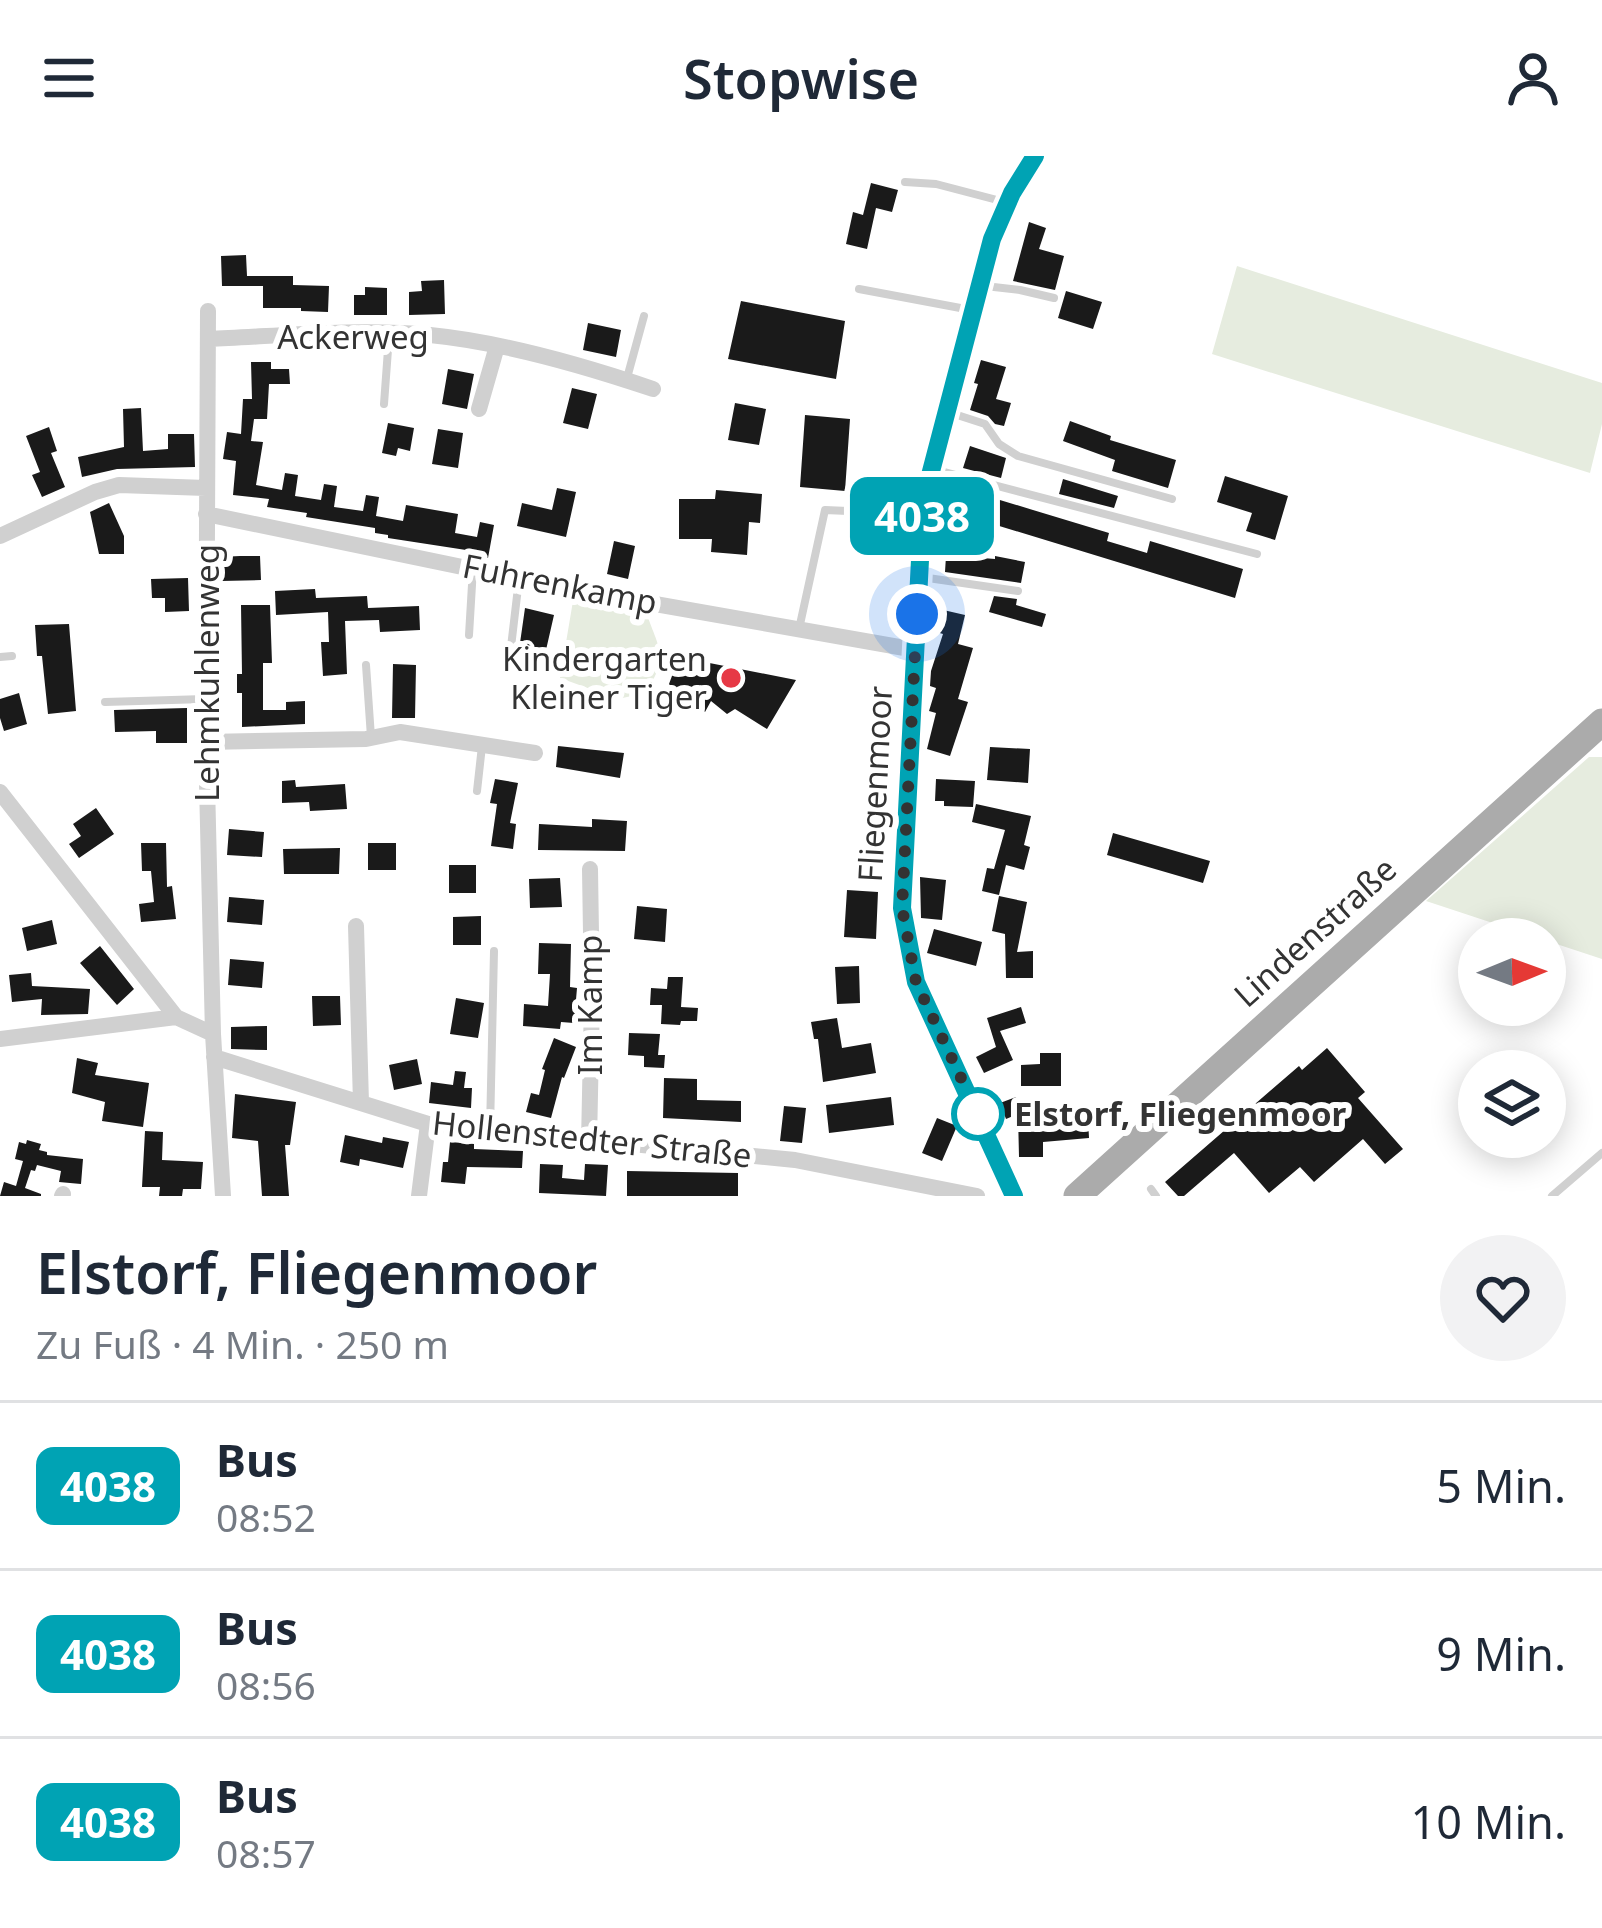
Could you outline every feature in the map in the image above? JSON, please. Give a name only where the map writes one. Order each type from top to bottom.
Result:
[{"type":"main road","name":"Lindenstraße","points":[[1077,1196],[1602,722]]},
{"type":"street","name":"Fliegenmoor","points":[[1014,1196],[916,982],[902,908],[923,502],[992,239],[1034,156]]},
{"type":"street","name":"Lehmkuhlenweg","points":[[208,311],[206,742],[213,1034],[223,1196]]},
{"type":"street","name":"Ackerweg","points":[[209,339],[428,334],[496,346],[653,389]]},
{"type":"street","points":[[478,410],[496,346]]},
{"type":"street","points":[[0,536],[119,485],[206,488]]},
{"type":"street","name":"Fuhrenkamp","points":[[206,514],[564,588],[916,650]]},
{"type":"street","points":[[206,742],[371,738],[400,732],[535,753]]},
{"type":"street","points":[[0,792],[176,1017],[213,1034]]},
{"type":"street","name":"Im Kamp","points":[[589,1142],[590,869]]},
{"type":"street","points":[[356,926],[361,1103]]},
{"type":"street","points":[[0,1039],[176,1017]]},
{"type":"street","name":"Hollenstedter Straße","points":[[214,1057],[428,1124],[795,1160],[976,1196]]},
{"type":"street","points":[[419,1196],[428,1124]]},
{"type":"lane","points":[[905,182],[936,184],[1008,204]]},
{"type":"lane","points":[[980,285],[1054,298]]},
{"type":"lane","points":[[860,289],[973,310]]},
{"type":"lane","points":[[626,380],[644,316]]},
{"type":"lane","points":[[384,404],[389,334]]},
{"type":"lane","points":[[947,412],[986,424],[999,444],[1018,456],[1172,499]]},
{"type":"lane","points":[[932,468],[1257,554]]},
{"type":"lane","points":[[799,629],[825,510],[922,524]]},
{"type":"lane","points":[[469,635],[472,567]]},
{"type":"lane","points":[[511,647],[519,577]]},
{"type":"lane","points":[[920,577],[1018,591]]},
{"type":"lane","points":[[0,657],[12,656]]},
{"type":"lane","points":[[366,665],[371,738]]},
{"type":"lane","points":[[105,702],[206,699]]},
{"type":"lane","points":[[476,791],[483,745]]},
{"type":"lane","points":[[490,1130],[494,951]]},
{"type":"lane","points":[[1552,1196],[1602,1153]]},
{"type":"shaded area","points":[[1237,266],[1602,383],[1602,424],[1590,473],[1212,354]]},
{"type":"shaded area","points":[[574,595],[646,612],[660,661],[645,693],[618,699],[560,678]]},
{"type":"shaded area","points":[[1589,757],[1602,757],[1602,959],[1566,947],[1566,918],[1478,918],[1426,901]]},
{"type":"building","points":[[871,183],[898,190],[892,212],[876,208],[867,249],[846,244],[853,212],[863,215]]},
{"type":"building","points":[[1029,222],[1046,228],[1039,249],[1064,256],[1055,290],[1013,281]]},
{"type":"building","points":[[246,255],[247,276],[293,276],[293,285],[329,286],[328,312],[263,308],[263,286],[222,286],[221,256]]},
{"type":"building","points":[[444,280],[445,314],[409,315],[409,292],[422,291],[421,281]]},
{"type":"building","points":[[365,287],[387,288],[387,315],[354,315],[354,295],[365,295]]},
{"type":"building","points":[[1066,291],[1102,302],[1093,329],[1058,318]]},
{"type":"building","points":[[741,301],[845,321],[836,379],[728,359]]},
{"type":"building","points":[[588,323],[621,330],[616,357],[583,350]]},
{"type":"building","points":[[981,360],[1006,367],[996,399],[1011,403],[1004,426],[970,410]]},
{"type":"building","points":[[251,362],[271,362],[271,369],[289,369],[290,384],[269,384],[267,419],[254,419],[251,441],[263,442],[256,485],[282,490],[285,473],[298,475],[295,496],[321,500],[324,484],[337,486],[334,507],[363,511],[366,495],[379,497],[376,516],[403,521],[406,505],[458,514],[455,533],[477,537],[480,522],[494,525],[488,558],[388,538],[375,533],[375,528],[267,507],[269,499],[233,495],[236,461],[223,459],[227,432],[241,434],[243,399],[252,399]]},
{"type":"building","points":[[448,369],[474,374],[467,409],[442,404]]},
{"type":"building","points":[[572,388],[597,394],[588,429],[563,423]]},
{"type":"building","points":[[735,403],[766,409],[759,445],[728,440]]},
{"type":"building","points":[[141,408],[143,451],[168,449],[168,434],[194,434],[195,467],[117,469],[82,477],[78,457],[124,447],[123,409]]},
{"type":"building","points":[[805,415],[850,419],[845,491],[800,487]]},
{"type":"building","points":[[1070,421],[1111,436],[1110,440],[1176,460],[1168,488],[1112,471],[1115,460],[1063,441]]},
{"type":"building","points":[[388,423],[414,428],[410,451],[398,448],[396,456],[382,453]]},
{"type":"building","points":[[49,427],[57,451],[51,453],[65,487],[42,497],[32,475],[40,472],[26,436]]},
{"type":"building","points":[[438,429],[463,433],[458,468],[432,464]]},
{"type":"building","points":[[970,446],[1006,458],[1001,478],[963,468]]},
{"type":"building","points":[[1225,476],[1288,496],[1275,540],[1246,531],[1252,513],[1217,502]]},
{"type":"building","points":[[1063,479],[1118,496],[1114,508],[1059,494]]},
{"type":"building","points":[[557,488],[576,492],[566,537],[517,526],[522,503],[552,510]]},
{"type":"building","points":[[716,490],[762,494],[760,523],[749,522],[747,555],[711,552],[712,539],[679,539],[679,499],[715,499]]},
{"type":"building","points":[[990,497],[1109,533],[1107,541],[1147,553],[1150,541],[1243,569],[1235,598],[983,521]]},
{"type":"building","points":[[109,503],[124,536],[124,554],[99,554],[90,512]]},
{"type":"building","points":[[939,510],[969,515],[964,546],[970,546],[970,557],[1025,562],[1021,583],[945,572],[947,540],[938,538]]},
{"type":"building","points":[[614,541],[635,546],[628,579],[607,574]]},
{"type":"building","points":[[260,556],[261,580],[221,581],[220,557]]},
{"type":"building","points":[[188,578],[189,611],[165,612],[165,598],[152,598],[151,579]]},
{"type":"building","points":[[315,589],[316,598],[367,596],[368,608],[419,606],[420,630],[380,632],[379,620],[345,621],[347,674],[323,676],[321,642],[329,642],[328,612],[276,615],[275,591]]},
{"type":"building","points":[[994,596],[1017,599],[1016,605],[1046,614],[1042,627],[989,612]]},
{"type":"building","points":[[241,605],[270,605],[272,663],[263,663],[263,710],[286,710],[286,702],[305,701],[305,724],[242,727],[242,693],[237,693],[237,674],[242,674]]},
{"type":"building","points":[[525,608],[554,615],[546,650],[520,643]]},
{"type":"building","points":[[939,609],[965,615],[958,644],[973,648],[958,699],[968,702],[950,756],[927,749],[936,713],[929,711],[936,688],[930,686],[931,671],[943,634],[933,631]]},
{"type":"building","points":[[69,624],[76,711],[48,714],[35,625]]},
{"type":"building","points":[[679,657],[796,680],[767,729],[735,709],[727,714],[711,701],[705,712],[693,698],[686,706],[669,684]]},
{"type":"building","points":[[393,664],[416,665],[415,718],[392,718]]},
{"type":"building","points":[[19,693],[27,724],[4,731],[0,699]]},
{"type":"building","points":[[187,708],[187,743],[156,743],[156,731],[115,732],[114,710]]},
{"type":"building","points":[[558,746],[624,753],[620,778],[556,767]]},
{"type":"building","points":[[990,747],[1030,749],[1028,783],[987,780]]},
{"type":"building","points":[[495,779],[518,783],[510,823],[516,824],[513,849],[491,846]]},
{"type":"building","points":[[936,779],[975,781],[973,807],[935,801]]},
{"type":"building","points":[[295,780],[296,787],[345,784],[347,809],[310,811],[309,802],[282,803],[282,781]]},
{"type":"building","points":[[976,804],[1031,816],[1024,870],[1006,865],[999,895],[982,891],[1005,830],[972,822]]},
{"type":"building","points":[[96,808],[114,834],[79,858],[69,844],[81,836],[73,824]]},
{"type":"building","points":[[592,819],[627,821],[625,851],[538,850],[539,824],[592,827]]},
{"type":"building","points":[[229,829],[264,832],[262,857],[227,855]]},
{"type":"building","points":[[1113,833],[1210,861],[1203,883],[1107,855]]},
{"type":"building","points":[[141,843],[166,843],[167,887],[172,886],[176,919],[141,922],[139,904],[154,902],[151,871],[142,871]]},
{"type":"building","points":[[368,843],[396,843],[396,870],[368,870]]},
{"type":"building","points":[[340,848],[339,874],[284,874],[283,849]]},
{"type":"building","points":[[449,865],[476,865],[476,893],[449,893]]},
{"type":"building","points":[[920,877],[946,880],[942,920],[921,918]]},
{"type":"building","points":[[560,878],[562,907],[530,908],[529,879]]},
{"type":"building","points":[[847,890],[878,892],[876,939],[844,937]]},
{"type":"building","points":[[999,896],[1027,902],[1017,952],[1033,951],[1033,978],[1006,978],[1005,934],[992,931]]},
{"type":"building","points":[[229,897],[264,900],[262,925],[227,922]]},
{"type":"building","points":[[637,906],[667,909],[665,942],[634,939]]},
{"type":"building","points":[[481,916],[481,945],[453,945],[453,917]]},
{"type":"building","points":[[52,920],[57,944],[27,951],[22,928]]},
{"type":"building","points":[[934,929],[982,942],[976,966],[927,953]]},
{"type":"building","points":[[539,943],[571,944],[570,987],[577,988],[574,1023],[561,1022],[560,1029],[523,1026],[524,1004],[548,1006],[550,974],[538,974]]},
{"type":"building","points":[[100,946],[134,989],[117,1005],[80,963]]},
{"type":"building","points":[[230,959],[264,962],[262,988],[228,985]]},
{"type":"building","points":[[859,966],[860,1003],[837,1004],[835,967]]},
{"type":"building","points":[[31,973],[32,986],[90,989],[88,1014],[41,1015],[42,999],[12,1002],[9,975]]},
{"type":"building","points":[[668,977],[683,977],[681,1007],[698,1008],[697,1021],[661,1024],[662,1005],[650,1005],[651,988],[667,989]]},
{"type":"building","points":[[312,996],[340,996],[341,1025],[313,1026]]},
{"type":"building","points":[[456,998],[484,1003],[478,1038],[450,1034]]},
{"type":"building","points":[[1021,1007],[1026,1023],[1000,1031],[1013,1060],[984,1073],[976,1057],[996,1047],[987,1018]]},
{"type":"building","points":[[837,1018],[842,1048],[871,1043],[876,1073],[823,1082],[811,1022]]},
{"type":"building","points":[[267,1026],[267,1050],[231,1049],[231,1027]]},
{"type":"building","points":[[629,1033],[660,1034],[658,1055],[665,1055],[664,1068],[644,1067],[644,1056],[628,1055]]},
{"type":"building","points":[[554,1038],[576,1047],[551,1118],[526,1112],[531,1093],[539,1095],[542,1069]]},
{"type":"building","points":[[1327,1048],[1365,1092],[1358,1098],[1403,1149],[1385,1164],[1363,1139],[1314,1182],[1300,1167],[1269,1193],[1234,1153],[1184,1196],[1165,1182],[1299,1066],[1302,1070]]},
{"type":"building","points":[[1040,1053],[1061,1053],[1061,1086],[1021,1086],[1021,1065],[1040,1064]]},
{"type":"building","points":[[77,1058],[98,1063],[95,1075],[149,1083],[143,1127],[102,1121],[105,1102],[72,1093]]},
{"type":"building","points":[[417,1059],[422,1084],[394,1090],[389,1065]]},
{"type":"building","points":[[455,1071],[466,1072],[464,1088],[472,1088],[471,1108],[429,1103],[431,1082],[453,1085]]},
{"type":"building","points":[[664,1078],[697,1079],[697,1100],[741,1101],[741,1122],[663,1118]]},
{"type":"building","points":[[235,1094],[296,1102],[290,1145],[285,1145],[289,1196],[262,1196],[258,1141],[232,1138]]},
{"type":"building","points":[[891,1097],[894,1125],[829,1133],[826,1105]]},
{"type":"building","points":[[1016,1097],[1029,1127],[1058,1127],[1057,1121],[1088,1119],[1089,1138],[1043,1142],[1043,1157],[1019,1157],[1018,1114],[1006,1119],[1000,1103]]},
{"type":"building","points":[[784,1106],[806,1108],[802,1143],[780,1141]]},
{"type":"building","points":[[937,1118],[957,1126],[942,1161],[922,1153]]},
{"type":"building","points":[[145,1131],[163,1132],[162,1160],[203,1162],[201,1189],[183,1189],[182,1196],[159,1196],[160,1187],[142,1187]]},
{"type":"building","points":[[345,1135],[382,1143],[383,1137],[409,1142],[403,1168],[360,1159],[359,1166],[340,1162]]},
{"type":"building","points":[[27,1140],[41,1144],[39,1150],[47,1155],[83,1159],[81,1184],[59,1182],[61,1171],[37,1165],[25,1188],[41,1196],[0,1196],[4,1182],[16,1186],[23,1161],[15,1159],[19,1142],[26,1144]]},
{"type":"building","points":[[450,1142],[474,1144],[474,1149],[523,1151],[522,1168],[467,1167],[465,1184],[441,1182]]},
{"type":"building","points":[[540,1164],[563,1165],[562,1178],[584,1180],[585,1164],[608,1165],[606,1196],[539,1193]]},
{"type":"building","points":[[627,1171],[738,1173],[738,1196],[627,1196]]},
{"type":"bus line","name":"4038","points":[[1014,1196],[916,982],[902,908],[923,502],[992,239],[1035,156]]},
{"type":"place","name":"Kindergarten Kleiner Tiger","points":[[731,678]]},
{"type":"place","name":"Elstorf, Fliegenmoor","points":[[978,1114]]},
{"type":"route","points":[[917,614],[902,908],[916,982],[978,1114]]}]
